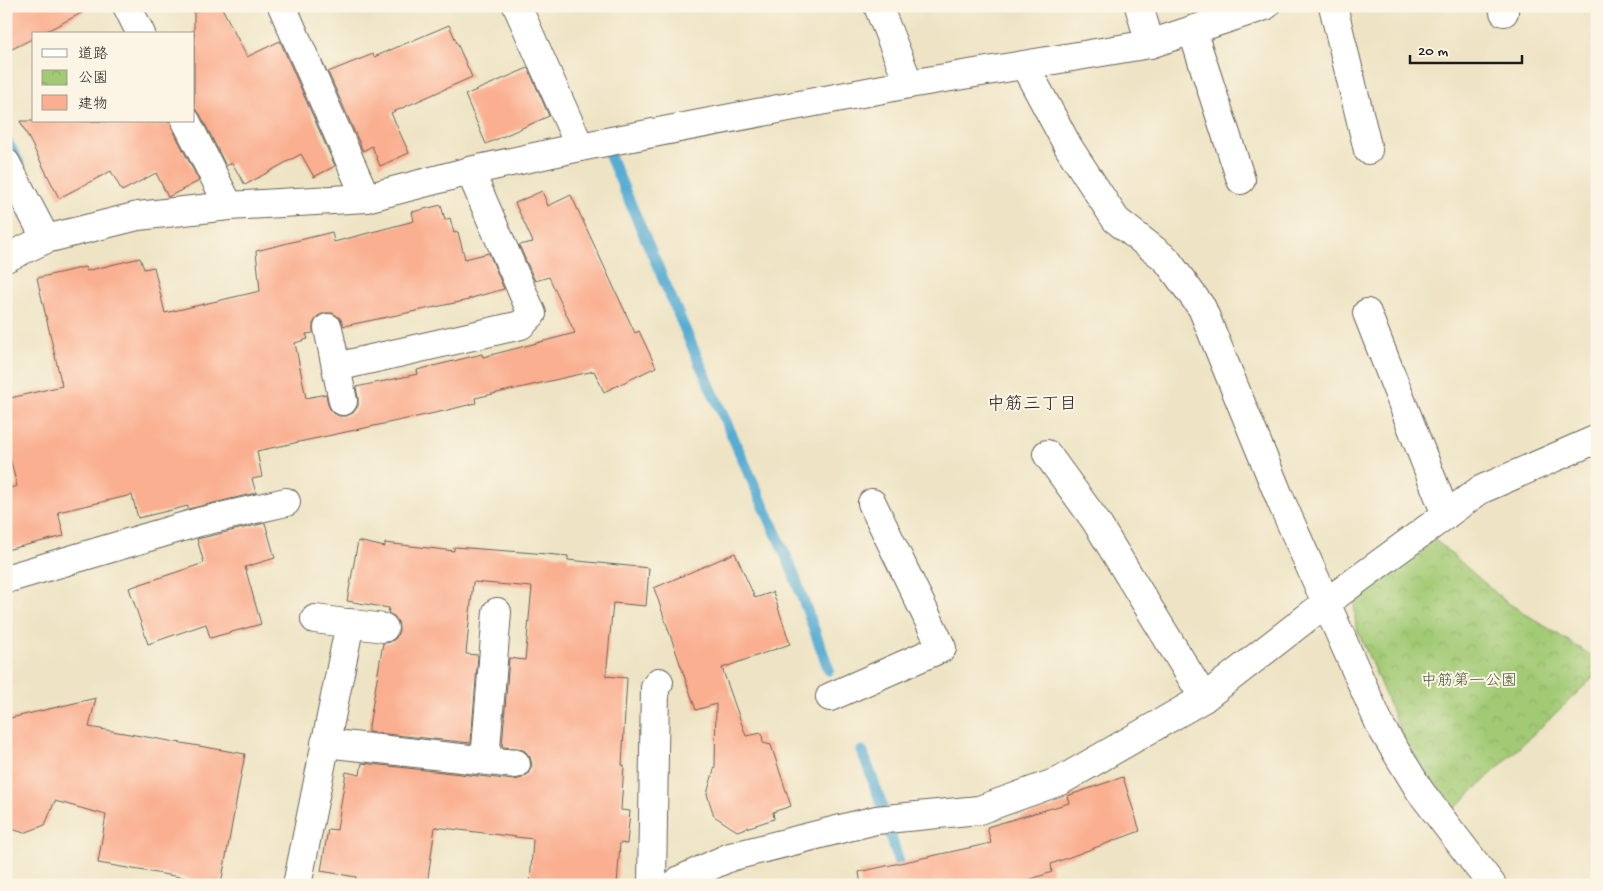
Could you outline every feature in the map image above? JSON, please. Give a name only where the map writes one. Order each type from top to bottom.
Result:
[{"type":"street","points":[[127,6],[140,32]]},
{"type":"street","points":[[282,6],[366,198]]},
{"type":"street","points":[[517,6],[580,146]]},
{"type":"street","points":[[878,6],[909,84]]},
{"type":"street","points":[[1139,6],[1150,44]]},
{"type":"street","points":[[6,258],[46,239],[138,216],[229,206],[366,198],[470,171],[580,146],[909,84],[1150,44],[1265,6]]},
{"type":"street","points":[[1334,6],[1368,150]]},
{"type":"street","points":[[1192,30],[1241,180]]},
{"type":"street","points":[[1025,66],[1069,148],[1116,220],[1166,259],[1202,308],[1281,501],[1381,727],[1420,791],[1492,885]]},
{"type":"street","points":[[187,122],[229,206]]},
{"type":"street","points":[[6,164],[46,239]]},
{"type":"street","points":[[336,367],[521,325],[532,314],[470,171]]},
{"type":"street","points":[[1367,313],[1446,515]]},
{"type":"street","points":[[328,328],[343,401]]},
{"type":"street","points":[[675,885],[680,880],[730,857],[876,820],[979,810],[1060,781],[1204,698],[1327,602],[1480,490],[1597,440]]},
{"type":"street","points":[[1047,454],[1095,520],[1204,698]]},
{"type":"street","points":[[6,579],[199,522],[286,502]]},
{"type":"street","points":[[830,697],[942,648],[872,503]]},
{"type":"street","points":[[484,760],[498,612]]},
{"type":"street","points":[[315,619],[384,628]]},
{"type":"street","points":[[297,885],[350,623]]},
{"type":"street","points":[[652,885],[655,686],[659,682]]},
{"type":"street","points":[[325,744],[516,764]]},
{"type":"green space","name":"中筋第一公園","points":[[1432,537],[1505,601],[1597,659],[1597,674],[1454,809],[1407,746],[1356,627],[1354,604]]},
{"type":"building","points":[[6,6],[95,6],[45,32],[32,32],[32,39],[6,52]]},
{"type":"building","points":[[194,6],[221,6],[247,57],[280,41],[335,166],[314,177],[301,154],[245,185],[232,163],[226,166],[200,114],[195,109]]},
{"type":"building","points":[[449,25],[472,77],[391,113],[409,153],[380,166],[372,146],[363,151],[328,72],[373,54],[374,57]]},
{"type":"building","points":[[528,68],[549,116],[486,144],[465,95]]},
{"type":"building","points":[[20,121],[171,122],[172,128],[199,181],[168,197],[156,173],[122,191],[111,171],[59,198]]},
{"type":"building","points":[[542,191],[548,206],[571,195],[635,333],[639,331],[656,367],[604,392],[594,371],[475,398],[476,403],[444,411],[257,451],[262,477],[252,479],[256,493],[188,509],[188,506],[138,518],[132,495],[58,512],[64,536],[6,550],[6,489],[17,486],[6,441],[6,399],[62,386],[37,278],[85,267],[86,271],[140,258],[144,269],[154,267],[165,313],[260,291],[256,251],[332,232],[334,242],[414,221],[412,212],[441,205],[445,220],[450,218],[454,233],[458,232],[465,259],[489,253],[504,289],[469,300],[344,326],[340,318],[333,313],[325,313],[318,316],[313,324],[313,333],[306,334],[308,339],[295,343],[306,398],[326,394],[328,405],[332,412],[339,416],[346,416],[353,413],[358,406],[356,387],[418,374],[417,370],[482,354],[483,357],[575,333],[549,277],[535,281],[519,245],[533,242],[515,203]]},
{"type":"building","points":[[265,523],[275,558],[245,567],[261,624],[210,638],[206,624],[148,644],[129,588],[204,563],[197,539]]},
{"type":"building","points":[[358,541],[385,547],[385,543],[454,551],[454,547],[568,556],[568,560],[649,568],[646,606],[613,603],[606,676],[627,678],[621,810],[630,811],[627,844],[620,843],[617,885],[530,885],[533,839],[435,827],[427,885],[355,885],[356,877],[321,871],[328,829],[337,830],[346,772],[360,775],[362,763],[514,780],[528,774],[532,765],[530,757],[525,751],[518,748],[502,747],[509,658],[525,660],[532,587],[473,582],[466,654],[478,655],[471,743],[368,732],[383,643],[390,642],[396,638],[399,630],[398,622],[394,616],[388,613],[389,608],[347,601]]},
{"type":"building","points":[[735,553],[755,598],[773,592],[790,644],[722,668],[746,736],[762,733],[763,743],[771,745],[791,806],[773,812],[774,819],[737,831],[714,816],[707,794],[715,766],[716,704],[696,710],[654,588]]},
{"type":"building","points":[[96,698],[89,727],[245,754],[221,884],[98,863],[106,815],[55,801],[45,825],[24,833],[6,827],[6,719]]},
{"type":"building","points":[[1123,777],[1140,831],[1051,864],[1052,872],[1014,885],[861,885],[859,872],[991,843],[987,827],[1069,803],[1067,796]]},
{"type":"waterway","points":[[6,140],[19,163]]},
{"type":"waterway","points":[[609,154],[791,567],[829,670]]},
{"type":"waterway","points":[[862,751],[882,805]]},
{"type":"waterway","points":[[890,833],[903,876]]},
{"type":"district","name":"中筋三丁目","points":[[1032,403]]}]
